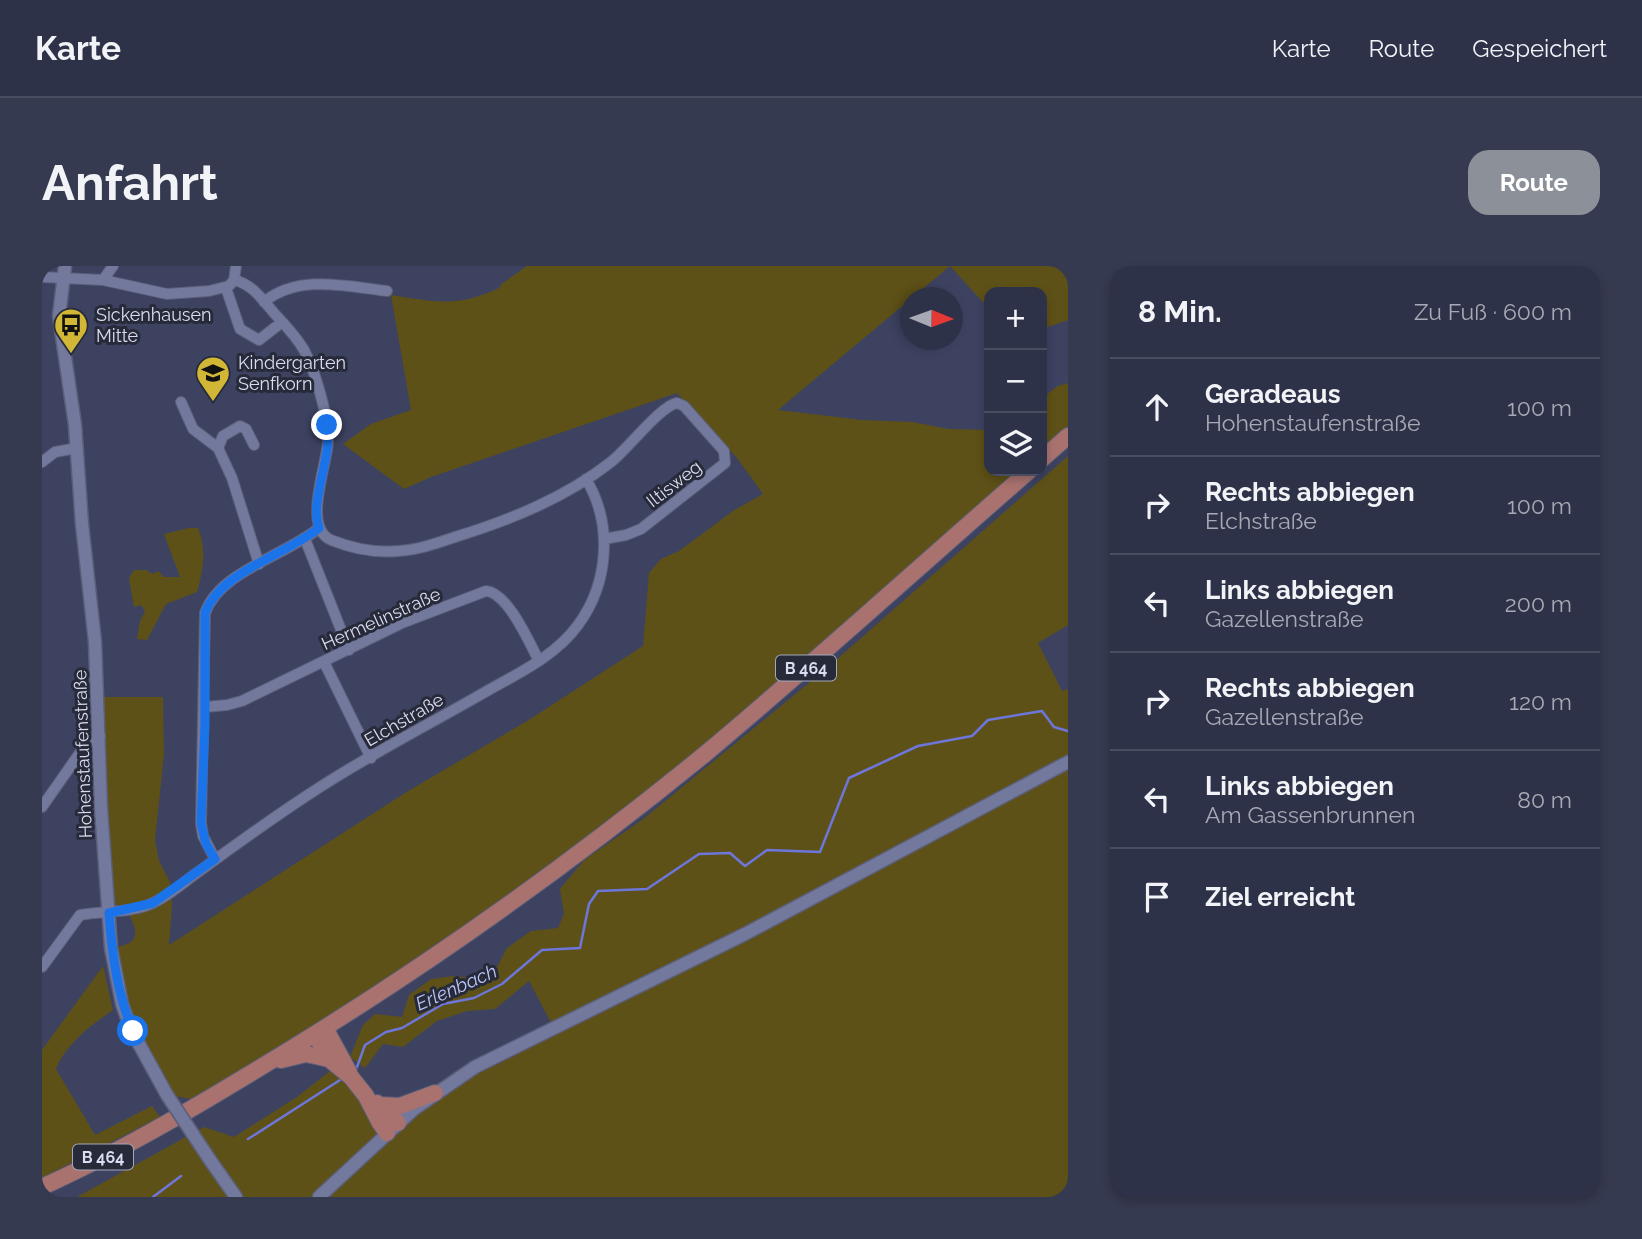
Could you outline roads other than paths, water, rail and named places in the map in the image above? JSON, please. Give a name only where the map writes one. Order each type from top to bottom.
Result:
[{"type":"main road","points":[[1047,455],[1068,436]]},
{"type":"main road","name":"B 464","points":[[42,1187],[125,1146],[262,1066],[320,1031],[481,924],[626,817],[824,653],[1023,476]]},
{"type":"main road","points":[[320,1031],[335,1057],[373,1101],[380,1123],[392,1128]]},
{"type":"main road","points":[[262,1066],[306,1054],[335,1057]]},
{"type":"main road","points":[[373,1101],[400,1106],[435,1093]]},
{"type":"street","points":[[103,280],[113,266]]},
{"type":"street","points":[[42,277],[64,275],[103,280],[167,294],[226,288],[234,280],[236,266]]},
{"type":"street","name":"Hohenstaufenstraße","points":[[64,275],[59,316],[77,448],[95,642],[101,808],[112,954],[122,1004],[138,1043],[167,1095],[236,1197]]},
{"type":"street","points":[[234,280],[250,286],[306,354],[327,425],[328,447],[316,515],[319,528],[329,539],[378,551],[407,550],[457,537],[501,521],[586,480]]},
{"type":"street","points":[[264,302],[281,292],[307,284],[387,291]]},
{"type":"street","points":[[226,288],[240,329],[258,340],[282,322]]},
{"type":"street","points":[[181,402],[193,429],[218,448],[232,478],[251,545],[260,564]]},
{"type":"street","name":"Iltisweg","points":[[586,480],[625,450],[665,408],[677,402],[690,410],[724,451],[725,463],[641,530],[604,538]]},
{"type":"street","points":[[218,448],[223,436],[240,426],[246,429],[254,445]]},
{"type":"street","points":[[42,462],[55,452],[77,448]]},
{"type":"street","name":"Elchstraße","points":[[42,967],[80,915],[109,913],[153,903],[320,787],[539,661],[565,640],[584,615],[599,580],[604,538],[600,511],[586,480]]},
{"type":"street","points":[[215,859],[206,844],[201,823],[205,707],[203,629],[208,604],[226,582],[305,539],[319,528]]},
{"type":"street","points":[[305,539],[349,650]]},
{"type":"street","name":"Hermelinstraße","points":[[205,707],[242,701],[402,623],[486,591],[497,594],[502,599],[539,661]]},
{"type":"street","points":[[324,662],[371,758]]},
{"type":"street","points":[[42,807],[84,747],[100,736]]},
{"type":"street","points":[[318,1197],[392,1128],[435,1093],[496,1056],[739,937],[1068,762]]},
{"type":"waterway","name":"Erlenbach","points":[[357,1067],[365,1045],[386,1032],[402,1028],[443,1004],[474,998],[502,984],[542,950],[580,948],[589,904],[598,891],[647,889],[699,854],[730,853],[745,866],[767,850],[820,852],[849,778],[918,746],[972,736],[988,720],[1042,711],[1054,727],[1068,731]]},
{"type":"waterway","name":"Erlenbach","points":[[248,1139],[340,1080]]},
{"type":"waterway","name":"Erlenbach","points":[[153,1197],[181,1176]]},
{"type":"place","name":"Sickenhausen Mitte","points":[[71,355]]},
{"type":"place","name":"Kindergarten Senfkorn","points":[[213,403]]}]
